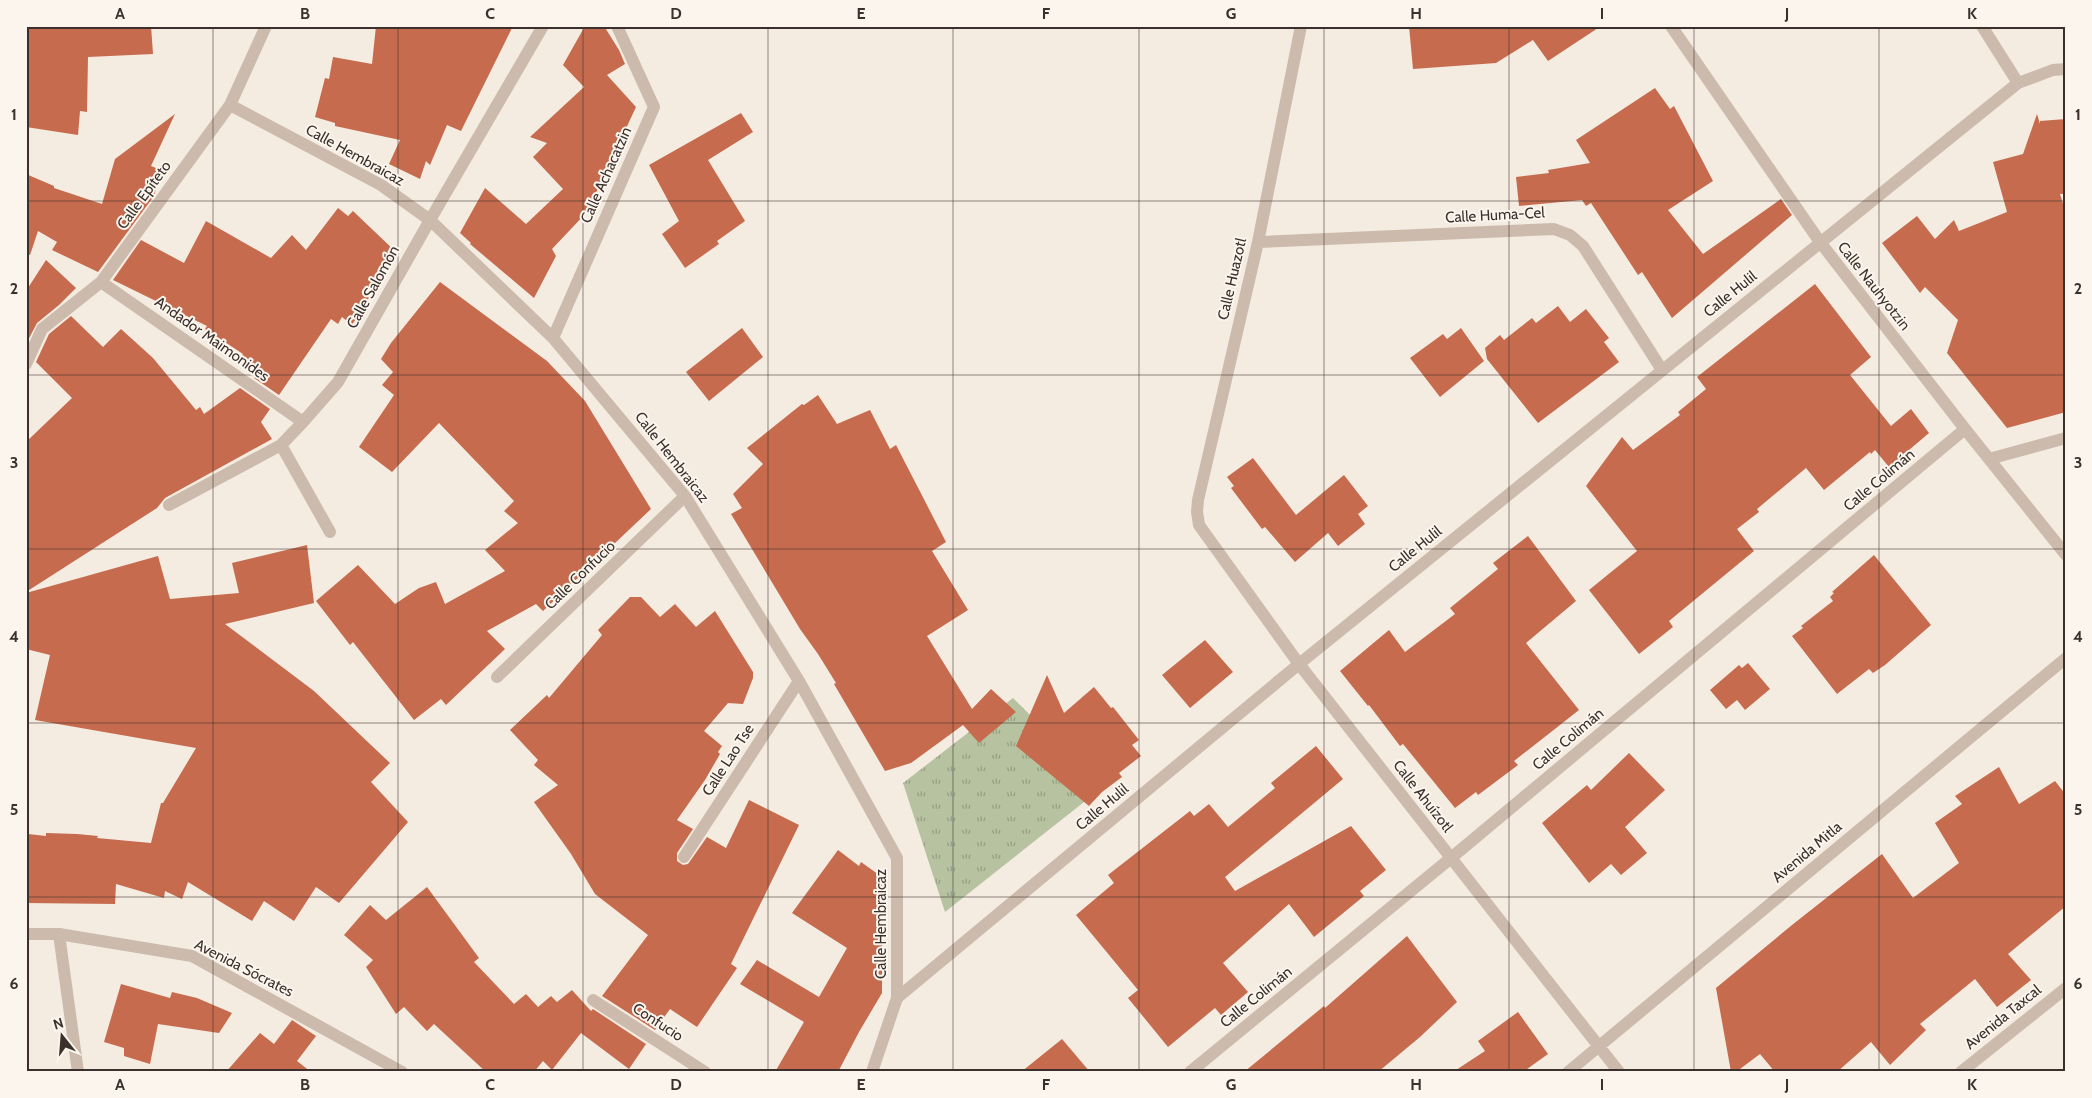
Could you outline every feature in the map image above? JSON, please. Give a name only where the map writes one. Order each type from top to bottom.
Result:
[{"type":"street","name":"Calle Epíteto","points":[[26,364],[42,329],[101,282],[230,105],[266,26]]},
{"type":"street","name":"Calle Salomón","points":[[169,505],[281,445],[338,382],[543,26]]},
{"type":"street","name":"Calle Achacatzin","points":[[553,338],[654,107],[617,26]]},
{"type":"street","name":"Calle Huazotl","points":[[1206,536],[1199,525],[1198,500],[1258,242],[1301,26]]},
{"type":"street","name":"Calle Nauhyotzin","points":[[1671,26],[1820,242],[1965,429],[2066,555]]},
{"type":"street","points":[[1982,26],[2018,82],[2053,70],[2066,69]]},
{"type":"street","name":"Calle Hulil","points":[[897,998],[1298,664],[2018,82]]},
{"type":"street","name":"Calle Hembraicaz","points":[[230,105],[381,185],[430,220],[553,338],[685,496],[799,681],[897,858],[897,998]]},
{"type":"street","name":"Calle Huma-Cel","points":[[1258,242],[1554,229],[1570,236],[1583,246],[1662,370]]},
{"type":"street","name":"Andador Maimonides","points":[[101,282],[303,422]]},
{"type":"street","name":"Calle Colimán","points":[[1190,1072],[1451,858],[1965,429]]},
{"type":"street","points":[[1990,459],[2066,438]]},
{"type":"street","points":[[281,445],[330,532]]},
{"type":"street","name":"Calle Confucio","points":[[497,677],[685,496]]},
{"type":"street","name":"Calle Ahuízotl","points":[[1206,536],[1298,664],[1619,1072]]},
{"type":"street","name":"Avenida Mitla","points":[[1568,1072],[2066,658]]},
{"type":"street","name":"Calle Lao Tse","points":[[684,857],[799,681]]},
{"type":"street","name":"Avenida Sócrates","points":[[26,934],[59,934],[192,956],[398,1071]]},
{"type":"street","points":[[59,934],[78,1072]]},
{"type":"street","name":"Avenida Taxcal","points":[[1961,1072],[2066,988]]},
{"type":"street","points":[[872,1072],[897,998]]},
{"type":"street","name":"Confucio","points":[[593,1000],[705,1072]]},
{"type":"green space","points":[[1013,698],[1103,787],[945,912],[903,783]]},
{"type":"building","points":[[26,26],[151,26],[153,54],[88,57],[87,112],[80,111],[78,135],[26,127]]},
{"type":"building","points":[[376,26],[513,26],[461,131],[447,125],[430,165],[426,161],[420,179],[389,164],[400,140],[335,126],[335,123],[315,117],[325,78],[329,79],[333,57],[372,64]]},
{"type":"building","points":[[585,26],[604,26],[619,50],[625,64],[607,75],[636,107],[587,212],[552,249],[556,256],[534,298],[470,244],[460,233],[485,188],[526,224],[563,189],[533,157],[547,143],[530,137],[584,87],[563,65]]},
{"type":"building","points":[[1409,26],[1601,26],[1548,61],[1533,40],[1496,63],[1413,69]]},
{"type":"building","points":[[1655,88],[1670,109],[1674,106],[1713,181],[1668,210],[1703,254],[1781,199],[1792,215],[1672,318],[1642,272],[1638,275],[1591,203],[1586,206],[1582,200],[1519,206],[1516,177],[1549,173],[1548,170],[1590,163],[1576,140]]},
{"type":"building","points":[[741,113],[753,132],[708,160],[745,221],[717,241],[719,244],[685,268],[662,234],[679,221],[649,165]]},
{"type":"building","points":[[175,114],[151,166],[161,170],[154,196],[98,272],[52,250],[57,242],[38,231],[30,255],[26,254],[26,174],[54,186],[54,188],[102,204],[115,159]]},
{"type":"building","points":[[2037,114],[2040,124],[2040,121],[2066,119],[2066,194],[2060,194],[2066,213],[2066,412],[2007,428],[1947,353],[1958,320],[1925,287],[1920,293],[1882,243],[1917,216],[1935,239],[1954,220],[1959,231],[2007,212],[1993,162],[2023,154]]},
{"type":"building","points":[[338,208],[348,216],[353,211],[397,253],[352,325],[342,317],[338,324],[331,319],[279,395],[254,378],[263,372],[241,356],[243,354],[205,329],[207,326],[113,280],[141,240],[184,263],[206,221],[271,258],[292,235],[306,250]]},
{"type":"building","points":[[46,260],[76,288],[37,323],[26,344],[26,291]]},
{"type":"building","points":[[440,282],[547,361],[585,401],[651,509],[543,611],[536,604],[487,631],[505,649],[446,705],[441,699],[414,720],[353,642],[350,645],[316,601],[358,565],[395,604],[419,588],[436,582],[445,604],[505,571],[485,550],[518,523],[504,511],[514,501],[439,423],[392,472],[359,447],[394,395],[382,385],[393,372],[381,359],[391,343]]},
{"type":"building","points":[[1815,284],[1871,357],[1850,375],[1891,426],[1911,409],[1929,433],[1889,467],[1875,450],[1871,454],[1870,452],[1824,490],[1806,468],[1757,509],[1759,512],[1737,529],[1754,551],[1669,621],[1673,627],[1639,654],[1589,590],[1637,551],[1586,486],[1622,437],[1633,450],[1680,415],[1678,412],[1706,389],[1697,377]]},
{"type":"building","points":[[1558,306],[1570,322],[1586,309],[1609,338],[1604,342],[1619,362],[1538,423],[1487,359],[1485,348],[1500,335],[1504,340],[1532,318],[1536,323]]},
{"type":"building","points":[[71,316],[103,347],[121,329],[153,358],[196,410],[200,407],[204,414],[240,388],[270,409],[261,422],[272,439],[165,498],[157,508],[26,592],[26,442],[72,398],[36,362],[49,334]]},
{"type":"building","points":[[742,328],[763,357],[709,401],[686,372]]},
{"type":"building","points":[[1461,328],[1484,361],[1440,397],[1410,358],[1443,334],[1447,339]]},
{"type":"building","points":[[818,395],[837,424],[870,410],[890,449],[896,445],[946,542],[932,551],[968,610],[927,636],[972,709],[991,689],[1016,712],[979,743],[963,725],[911,763],[885,771],[834,684],[836,683],[800,629],[731,514],[742,508],[733,494],[763,464],[747,448],[802,404],[804,405]]},
{"type":"building","points":[[1253,458],[1296,515],[1344,475],[1368,506],[1358,514],[1365,524],[1338,546],[1328,533],[1295,562],[1265,527],[1262,529],[1231,488],[1234,486],[1227,477]]},
{"type":"building","points":[[1528,536],[1576,601],[1526,643],[1579,710],[1514,761],[1518,765],[1478,795],[1476,792],[1455,808],[1403,744],[1400,746],[1340,671],[1389,630],[1405,652],[1455,614],[1450,608],[1498,569],[1493,563]]},
{"type":"building","points":[[307,545],[314,603],[225,624],[314,691],[390,763],[371,782],[408,822],[339,903],[316,887],[294,921],[264,901],[252,921],[188,882],[182,899],[165,891],[164,898],[116,884],[115,904],[26,903],[28,834],[46,836],[46,833],[77,834],[98,836],[97,838],[151,843],[161,803],[163,803],[196,748],[35,720],[50,655],[26,649],[26,593],[158,556],[170,599],[239,593],[232,563]]},
{"type":"building","points":[[1874,555],[1931,625],[1885,665],[1873,673],[1869,669],[1837,694],[1792,636],[1803,628],[1801,626],[1833,601],[1830,597],[1834,593],[1832,592]]},
{"type":"building","points":[[630,597],[641,597],[660,617],[675,604],[696,627],[715,611],[753,672],[753,678],[743,704],[728,703],[704,731],[722,746],[718,752],[720,754],[705,780],[677,820],[693,829],[677,853],[677,861],[683,865],[688,864],[707,837],[726,848],[749,800],[799,825],[731,964],[737,968],[697,1027],[670,1009],[655,1030],[602,996],[648,935],[595,894],[571,854],[534,802],[558,785],[534,765],[538,760],[510,730],[547,695],[549,698],[602,635],[598,630]]},
{"type":"building","points":[[1205,640],[1233,672],[1190,708],[1162,675]]},
{"type":"building","points":[[1748,663],[1770,689],[1745,710],[1737,700],[1726,709],[1710,690],[1739,665],[1742,668]]},
{"type":"building","points":[[1047,675],[1064,713],[1094,687],[1111,708],[1113,707],[1139,740],[1132,745],[1141,756],[1119,773],[1122,777],[1102,792],[1089,806],[1016,746]]},
{"type":"building","points":[[1316,746],[1343,779],[1225,877],[1235,891],[1351,826],[1386,870],[1360,891],[1364,896],[1314,937],[1289,904],[1223,963],[1248,992],[1221,1015],[1215,1008],[1168,1047],[1128,998],[1138,990],[1076,915],[1114,883],[1108,875],[1190,811],[1194,816],[1209,804],[1228,827],[1275,788],[1271,783]]},
{"type":"building","points":[[1629,753],[1665,790],[1625,827],[1647,853],[1621,875],[1611,864],[1589,883],[1542,823],[1587,785],[1591,790]]},
{"type":"building","points":[[1999,767],[2019,804],[2055,781],[2066,795],[2066,906],[2008,954],[2031,980],[1997,1007],[1975,979],[1920,1024],[1926,1030],[1890,1065],[1871,1042],[1837,1072],[1775,1072],[1760,1054],[1736,1072],[1731,1072],[1716,988],[1882,854],[1913,898],[1959,863],[1935,823],[1962,804],[1955,796]]},
{"type":"building","points":[[838,850],[859,866],[861,862],[882,877],[882,993],[838,1072],[775,1072],[804,1022],[740,984],[757,960],[819,997],[847,948],[792,913]]},
{"type":"building","points":[[427,887],[479,958],[474,962],[514,1004],[526,994],[538,1007],[551,996],[557,1002],[572,990],[591,1011],[593,1009],[646,1044],[629,1069],[581,1033],[552,1070],[543,1061],[534,1072],[486,1072],[434,1024],[427,1031],[404,1007],[396,1014],[366,967],[373,960],[344,935],[370,905],[386,920]]},
{"type":"building","points":[[1407,936],[1457,1002],[1420,1037],[1378,1072],[1244,1072],[1324,1006],[1325,1008]]},
{"type":"building","points":[[121,984],[170,998],[172,992],[197,998],[232,1013],[219,1033],[158,1024],[150,1064],[124,1056],[124,1048],[104,1042]]},
{"type":"building","points":[[1518,1012],[1548,1054],[1523,1072],[1453,1072],[1485,1051],[1478,1041]]},
{"type":"building","points":[[292,1020],[316,1036],[297,1061],[311,1072],[226,1072],[260,1033],[274,1044]]},
{"type":"building","points":[[1062,1039],[1090,1072],[1021,1072]]}]
